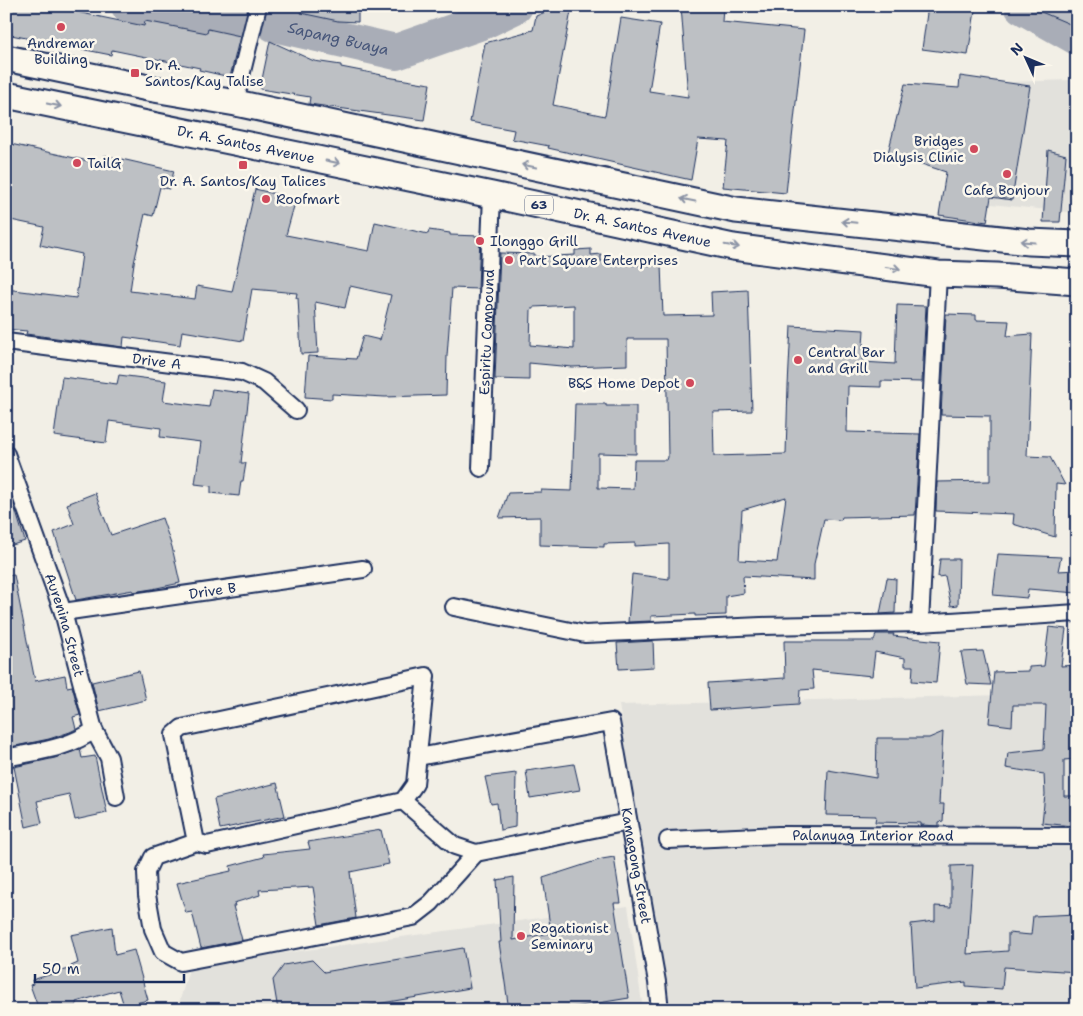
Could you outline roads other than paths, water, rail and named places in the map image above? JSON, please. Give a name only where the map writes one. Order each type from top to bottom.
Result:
[{"type":"main road","points":[[6,58],[148,88],[236,103],[736,210],[1030,242],[1077,244]]},
{"type":"main road","name":"Dr. A. Santos Avenue","points":[[6,95],[492,195],[733,247],[938,274],[1077,282]]},
{"type":"main road","points":[[789,254],[791,216]]},
{"type":"street","points":[[236,103],[258,6]]},
{"type":"street","name":"Espiritu Compound","points":[[481,468],[492,195]]},
{"type":"street","points":[[920,623],[938,274]]},
{"type":"street","name":"Drive A","points":[[6,342],[242,372],[264,382],[296,410]]},
{"type":"street","name":"Aurenina Street","points":[[6,454],[63,612],[94,730],[109,758],[116,797]]},
{"type":"street","name":"Drive B","points":[[63,612],[363,569]]},
{"type":"street","points":[[454,608],[585,634],[761,626],[920,623],[1077,613]]},
{"type":"street","points":[[196,842],[174,735],[182,728],[426,676],[415,784],[403,801],[207,845],[196,842],[153,856],[146,872],[147,895],[153,929],[163,952],[182,962],[412,917],[432,903],[476,853]]},
{"type":"street","name":"Kamagong Street","points":[[418,757],[611,722],[657,982],[660,1010]]},
{"type":"street","points":[[6,758],[65,746],[94,730]]},
{"type":"street","points":[[403,801],[455,846],[476,853],[628,822]]},
{"type":"street","name":"Palanyag Interior Road","points":[[668,840],[779,835],[1077,836]]},
{"type":"waterway","name":"Sapang Buaya","points":[[129,6],[244,19]]},
{"type":"waterway","name":"Sapang Buaya","points":[[274,24],[396,52],[484,21],[515,6]]},
{"type":"waterway","name":"Sapang Buaya","points":[[1022,6],[1077,37]]},
{"type":"place","name":"Andremar Building","points":[[61,27]]},
{"type":"place","name":"Dr. A. Santos/Kay Talise","points":[[135,73]]},
{"type":"place","name":"Bridges Dialysis Clinic","points":[[974,149]]},
{"type":"place","name":"TailG","points":[[77,163]]},
{"type":"place","name":"Dr. A. Santos/Kay Talices","points":[[243,165]]},
{"type":"place","name":"Cafe Bonjour","points":[[1007,174]]},
{"type":"place","name":"Roofmart","points":[[266,199]]},
{"type":"place","name":"Ilonggo Grill","points":[[480,241]]},
{"type":"place","name":"Part Square Enterprises","points":[[509,260]]},
{"type":"place","name":"Central Bar and Grill","points":[[798,360]]},
{"type":"place","name":"B&S Home Depot","points":[[690,383]]},
{"type":"place","name":"Rogationist Seminary","points":[[521,936]]}]
